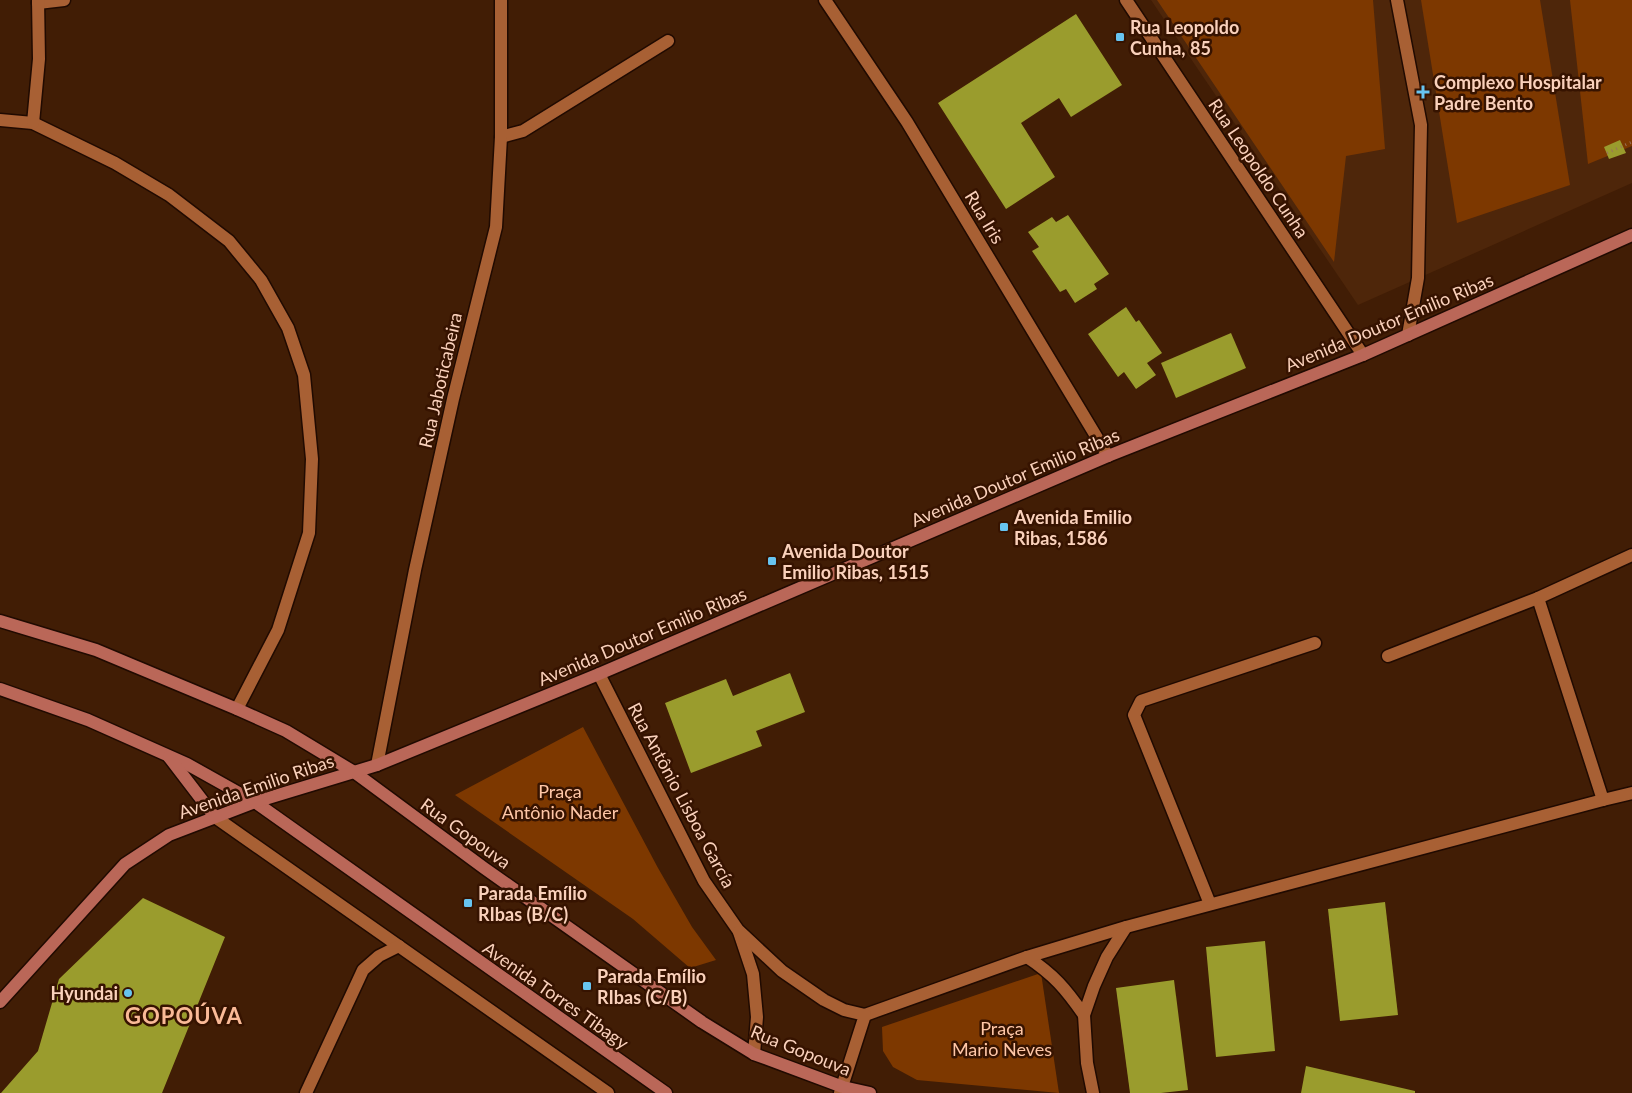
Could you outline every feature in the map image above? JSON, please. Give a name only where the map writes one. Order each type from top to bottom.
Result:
[{"type":"main road","name":"Avenida Doutor Emilio Ribas","points":[[354,772],[377,765],[599,674],[1108,456],[1363,355],[1632,235]]},
{"type":"main road","name":"Rua Gopouva","points":[[0,621],[96,650],[286,731],[354,772],[484,868],[694,1016],[754,1054],[842,1090],[870,1093]]},
{"type":"main road","name":"Avenida Torres Tibagy","points":[[0,689],[88,720],[168,755],[255,802],[666,1093]]},
{"type":"main road","points":[[168,755],[216,817]]},
{"type":"main road","name":"Avenida Emilio Ribas","points":[[0,1002],[125,864],[169,835],[255,802],[354,772]]},
{"type":"street","points":[[33,123],[39,59],[38,1],[64,0]]},
{"type":"street","name":"Rua Jaboticabeira","points":[[377,765],[415,570],[448,418],[496,227],[501,137],[501,0]]},
{"type":"street","name":"Rua Iris","points":[[825,0],[907,122],[1108,456]]},
{"type":"street","name":"Rua Leopoldo Cunha","points":[[1126,0],[1363,355]]},
{"type":"street","points":[[1397,0],[1421,125],[1418,278],[1408,335]]},
{"type":"street","points":[[501,137],[523,131],[668,41]]},
{"type":"street","points":[[0,120],[33,123],[115,163],[169,195],[229,241],[261,280],[288,328],[304,374],[312,459],[309,533],[278,630],[238,709]]},
{"type":"street","points":[[1388,656],[1538,598],[1632,555]]},
{"type":"street","points":[[1538,598],[1603,800]]},
{"type":"street","points":[[1210,904],[1134,715],[1141,701],[1315,643]]},
{"type":"street","name":"Rua Antônio Lisboa García","points":[[599,674],[704,882],[738,930],[782,971],[817,995],[844,1010],[865,1015]]},
{"type":"street","points":[[842,1090],[865,1015],[1027,957],[1126,927],[1632,793]]},
{"type":"street","points":[[216,817],[608,1093]]},
{"type":"street","points":[[1093,1093],[1086,1063],[1084,1015],[1107,957],[1126,927]]},
{"type":"street","name":"Rua Antônio Lisboa García","points":[[738,930],[753,974],[757,1017],[754,1054]]},
{"type":"street","points":[[306,1093],[364,970],[379,956],[399,946]]},
{"type":"street","points":[[1027,957],[1045,969],[1064,987],[1084,1015]]},
{"type":"path","points":[[1606,153],[1632,142]]},
{"type":"shaded area","name":"Complexo Hospitalar Padre Bento","points":[[1151,0],[1632,0],[1632,183],[1358,305]]},
{"type":"green space","points":[[1157,0],[1373,0],[1385,149],[1346,156],[1334,262]]},
{"type":"green space","points":[[1421,0],[1540,0],[1570,185],[1457,223]]},
{"type":"green space","points":[[1570,0],[1632,0],[1632,146],[1588,164]]},
{"type":"green space","name":"Praça Antônio Nader","points":[[583,727],[658,868],[692,927],[716,960],[690,968],[633,919],[455,795]]},
{"type":"green space","name":"Praça Mario Neves","points":[[1041,973],[1059,1093],[917,1080],[893,1067],[883,1051],[882,1027]]},
{"type":"building","points":[[1076,14],[1122,85],[1071,117],[1059,98],[1021,123],[1055,177],[1006,209],[938,103]]},
{"type":"building","points":[[1620,140],[1626,153],[1609,159],[1604,147]]},
{"type":"building","points":[[1068,215],[1109,274],[1094,284],[1097,289],[1075,303],[1066,289],[1060,292],[1032,251],[1039,247],[1028,232],[1052,217],[1056,222]]},
{"type":"building","points":[[1126,307],[1136,322],[1139,320],[1162,353],[1147,363],[1156,375],[1136,389],[1124,372],[1118,377],[1088,334]]},
{"type":"building","points":[[1231,333],[1246,368],[1176,398],[1161,363]]},
{"type":"building","points":[[790,673],[805,712],[756,731],[762,746],[691,773],[665,703],[726,679],[733,696]]},
{"type":"building","name":"Hyundai","points":[[143,898],[225,937],[162,1093],[1,1093],[38,1051],[59,979]]},
{"type":"building","points":[[1385,902],[1398,1015],[1340,1021],[1328,909]]},
{"type":"building","points":[[1265,941],[1275,1051],[1216,1057],[1206,947]]},
{"type":"building","points":[[1174,980],[1188,1090],[1161,1093],[1130,1093],[1116,988]]},
{"type":"building","points":[[1306,1066],[1415,1091],[1415,1093],[1301,1093]]},
{"type":"place","name":"Rua Leopoldo Cunha, 85","points":[[1120,37]]},
{"type":"place","name":"Complexo Hospitalar Padre Bento","points":[[1423,92]]},
{"type":"place","name":"Avenida Emilio Ribas, 1586","points":[[1004,527]]},
{"type":"place","name":"Avenida Doutor Emilio Ribas, 1515","points":[[772,561]]},
{"type":"place","name":"Parada Emílio RIbas (B/C)","points":[[468,903]]},
{"type":"place","name":"Parada Emílio RIbas (C/B)","points":[[587,986]]},
{"type":"place","name":"Hyundai","points":[[128,993]]},
{"type":"district","name":"GOPOÚVA","points":[[184,1015]]}]
